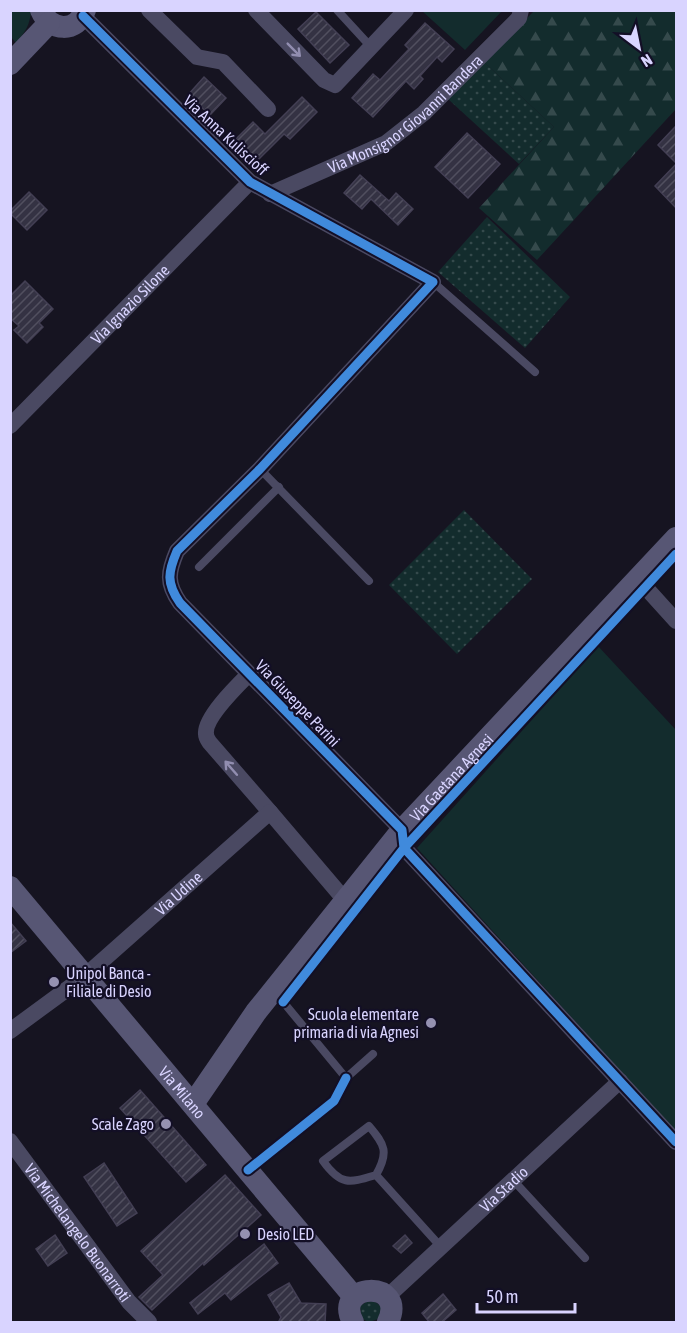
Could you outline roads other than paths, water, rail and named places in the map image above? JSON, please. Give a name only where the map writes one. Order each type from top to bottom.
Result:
[{"type":"street","points":[[149,10],[197,57],[223,62],[268,109]]},
{"type":"street","points":[[255,10],[324,80],[335,85],[406,10]]},
{"type":"street","name":"Via Monsignor Giovanni Bandera","points":[[270,194],[386,143],[424,113],[519,18],[521,11]]},
{"type":"street","points":[[10,64],[45,17],[56,27],[71,27],[78,23],[84,13]]},
{"type":"street","name":"Via Anna Kuliscioff","points":[[84,13],[250,182],[433,282]]},
{"type":"street","name":"Via Ignazio Silone","points":[[10,426],[250,182]]},
{"type":"street","name":"Via Giuseppe Parini","points":[[433,282],[260,469],[177,551],[169,577],[172,592],[180,603],[402,830],[404,848],[676,1142]]},
{"type":"street","name":"Via Gaetana Agnesi","points":[[193,1104],[237,1037],[273,989],[402,830],[676,538]]},
{"type":"street","points":[[638,579],[676,621]]},
{"type":"street","points":[[249,674],[225,697],[208,725],[206,735],[210,743],[344,900]]},
{"type":"street","name":"Via Udine","points":[[10,1031],[85,976],[270,812]]},
{"type":"street","name":"Via Milano","points":[[12,891],[354,1297]]},
{"type":"street","name":"Via Stadio","points":[[387,1297],[620,1081]]},
{"type":"street","name":"Via Michelangelo Buonarroti","points":[[10,1141],[123,1295],[148,1323]]},
{"type":"street","points":[[353,1323],[349,1310],[354,1297],[360,1292],[374,1290],[387,1297],[392,1310],[388,1323]]},
{"type":"lane","points":[[337,10],[371,47]]},
{"type":"lane","points":[[433,282],[536,372]]},
{"type":"lane","points":[[260,469],[369,581]]},
{"type":"lane","points":[[199,567],[279,487]]},
{"type":"lane","points":[[273,989],[346,1078],[373,1054]]},
{"type":"lane","points":[[369,1126],[382,1141],[385,1159],[376,1175],[352,1182],[333,1175],[323,1161],[369,1126]]},
{"type":"lane","points":[[376,1175],[441,1247]]},
{"type":"lane","points":[[513,1180],[585,1258]]},
{"type":"place","name":"Unipol Banca - Filiale di Desio","points":[[54,982]]},
{"type":"place","name":"Scuola elementare primaria di via Agnesi","points":[[431,1023]]},
{"type":"place","name":"Scale Zago","points":[[166,1124]]},
{"type":"place","name":"Desio LED","points":[[245,1234]]}]
